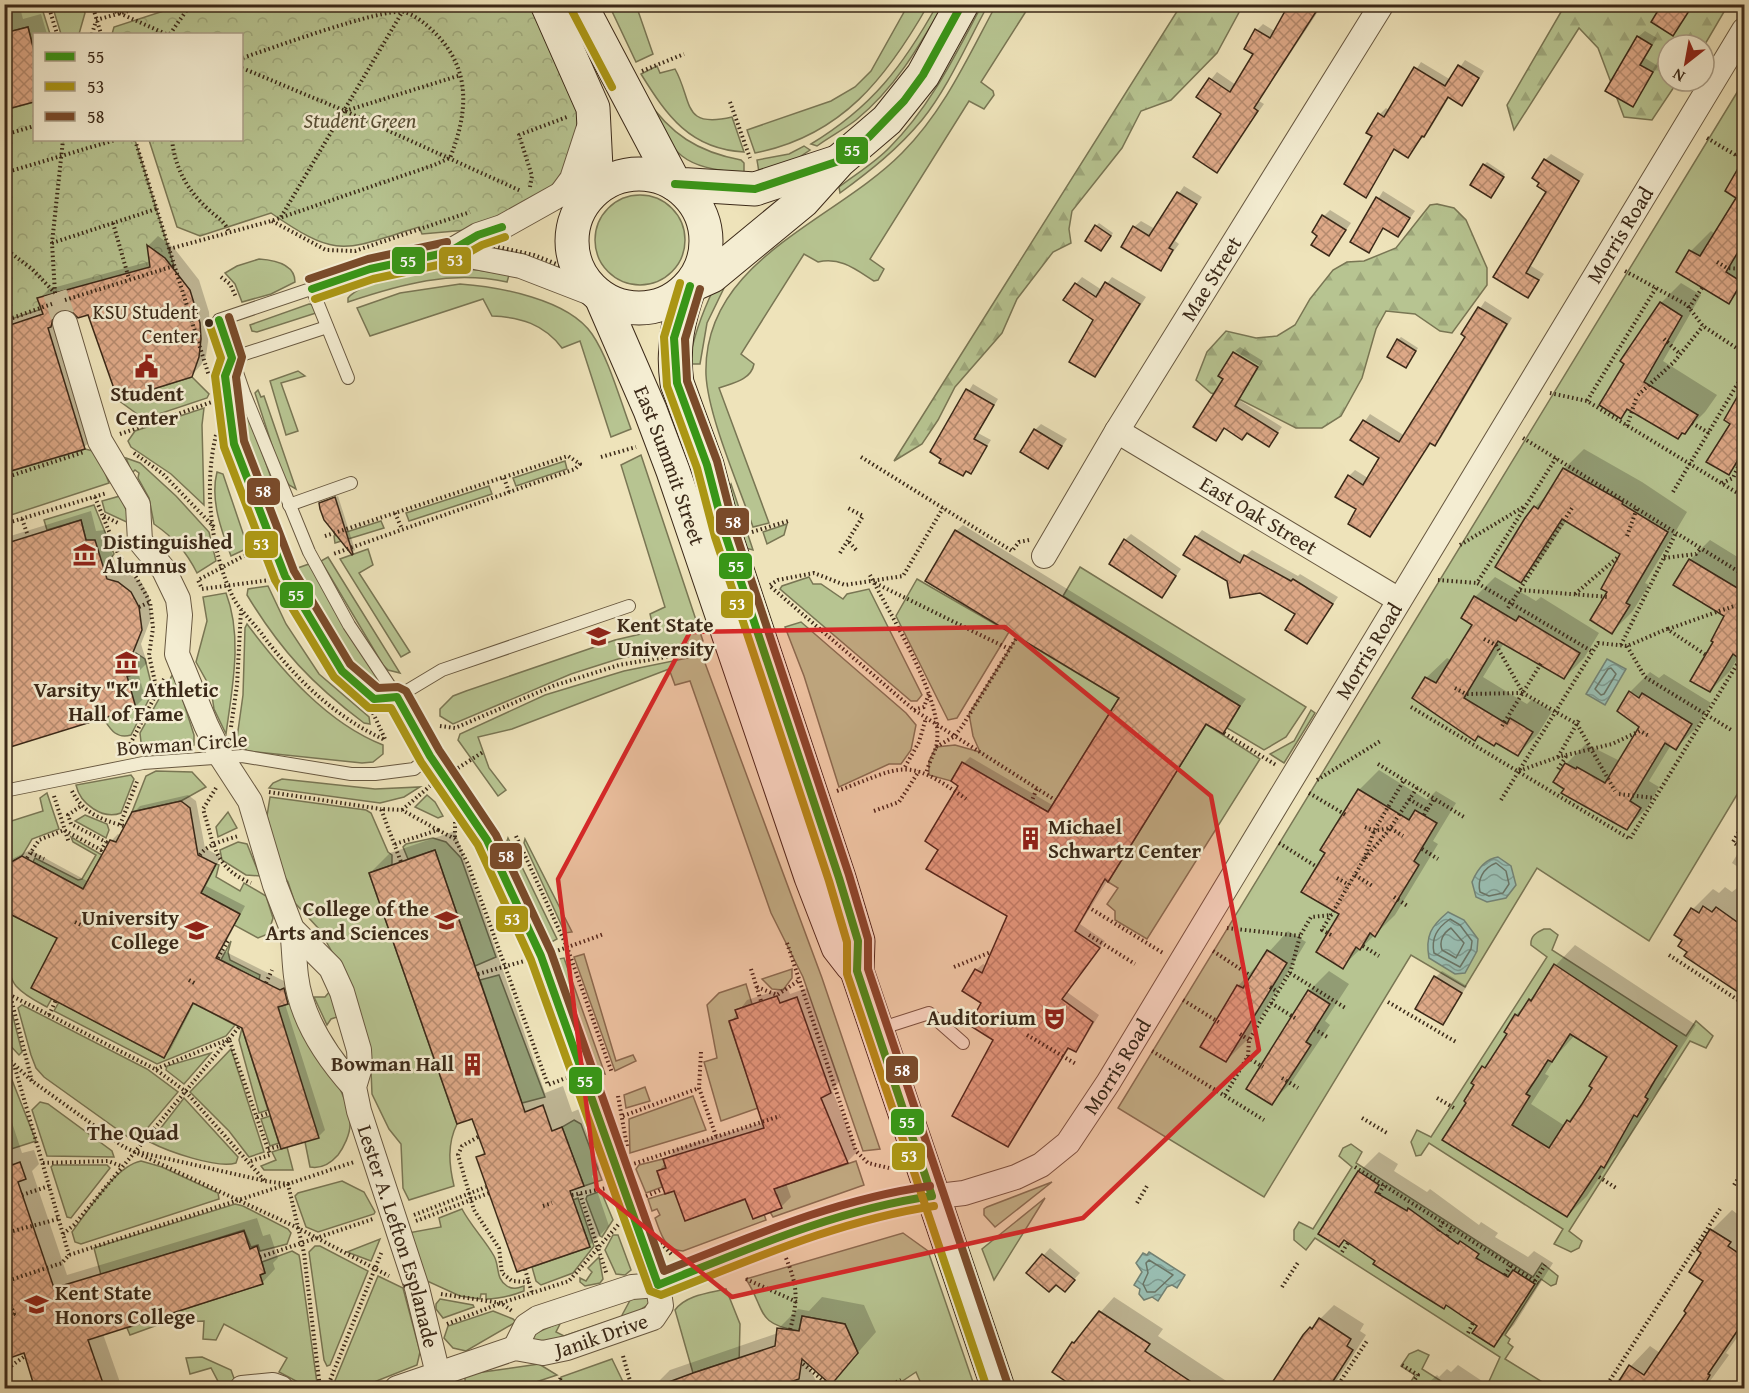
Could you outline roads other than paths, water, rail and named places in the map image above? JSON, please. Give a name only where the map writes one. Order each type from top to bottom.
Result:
[{"type":"main road","points":[[547,4],[593,108],[597,188]]},
{"type":"main road","points":[[580,4],[675,184]]},
{"type":"main road","points":[[701,281],[700,270],[706,251],[706,232],[700,213],[690,197],[675,184],[656,176],[635,174],[615,178],[597,188],[583,204],[574,223],[572,244],[575,264],[586,283],[601,297],[616,304],[647,308],[670,300],[701,281],[803,201],[839,161],[869,137],[904,101],[923,75],[962,4]]},
{"type":"main road","points":[[675,184],[755,189],[839,161]]},
{"type":"main road","name":"East Summit Street","points":[[701,281],[674,338],[677,354],[677,383],[707,465],[725,534],[858,941],[857,970],[998,1389]]},
{"type":"main road","name":"East Summit Street","points":[[601,297],[650,410],[673,471],[814,887],[838,947],[857,970]]},
{"type":"street","name":"Mae Street","points":[[1039,548],[1118,431],[1382,4]]},
{"type":"street","name":"Morris Road","points":[[932,1196],[963,1193],[1016,1177],[1041,1165],[1068,1143],[1108,1083],[1744,30]]},
{"type":"street","points":[[566,202],[585,145],[593,108]]},
{"type":"street","points":[[449,252],[478,236],[597,188]]},
{"type":"street","points":[[449,252],[521,266],[601,297]]},
{"type":"street","name":"Lester A. Lefton Esplanade","points":[[65,323],[102,444],[138,505],[140,541],[164,570],[178,599],[180,615],[177,654],[225,762],[256,820],[275,885],[292,929],[296,978],[305,1014],[318,1037],[354,1087],[359,1112],[374,1153],[393,1222],[417,1288],[438,1381]]},
{"type":"street","name":"East Oak Street","points":[[1118,431],[1399,600]]},
{"type":"street","name":"Lester A. Lefton Esplanade","points":[[292,929],[331,968],[342,992],[358,1050],[360,1067],[354,1087]]},
{"type":"street","name":"Janik Drive","points":[[515,1348],[526,1326],[538,1318],[632,1287],[658,1285],[778,1238],[887,1202],[932,1196]]},
{"type":"street","name":"Janik Drive","points":[[397,1389],[438,1381],[515,1348],[543,1353],[567,1348],[653,1318],[661,1306],[658,1285]]},
{"type":"street","points":[[242,1389],[273,1384],[281,1389]]},
{"type":"lane","points":[[449,252],[370,269],[219,320],[289,506],[309,552],[349,625],[397,697],[430,756],[487,840],[502,868],[541,956],[658,1285]]},
{"type":"lane","points":[[312,289],[348,378]]},
{"type":"lane","points":[[232,358],[327,327]]},
{"type":"lane","points":[[232,358],[225,376],[234,444],[285,576],[342,671],[374,699],[397,697],[442,670],[472,658],[629,606]]},
{"type":"lane","points":[[289,506],[351,483]]},
{"type":"lane","name":"Bowman Circle","points":[[4,790],[143,763],[225,762],[242,756],[351,774],[375,774],[414,769],[430,756]]},
{"type":"lane","points":[[877,1030],[929,1013],[963,1043]]},
{"type":"water","points":[[1607,659],[1626,669],[1605,705],[1586,694]]},
{"type":"water","points":[[1498,857],[1511,866],[1516,885],[1506,898],[1487,902],[1476,897],[1472,882],[1482,866]]},
{"type":"water","points":[[1448,912],[1464,920],[1478,939],[1477,951],[1465,973],[1455,974],[1429,958],[1428,944],[1433,927]]},
{"type":"water","points":[[1149,1252],[1185,1275],[1177,1288],[1172,1285],[1167,1287],[1158,1301],[1152,1297],[1144,1300],[1139,1294],[1140,1289],[1134,1285],[1142,1272],[1136,1263],[1143,1253],[1147,1255]]},
{"type":"tunnel","points":[[55,293],[65,323]]},
{"type":"place","name":"KSU Student Center","points":[[209,323]]},
{"type":"place","name":"Student Center","points":[[147,366]]},
{"type":"place","name":"Distinguished Alumnus","points":[[85,554]]},
{"type":"place","name":"Kent State University","points":[[599,637]]},
{"type":"place","name":"Varsity \"K\" Athletic Hall of Fame","points":[[126,662]]},
{"type":"place","name":"Michael Schwartz Center","points":[[1030,839]]},
{"type":"place","name":"College of the Arts and Sciences","points":[[447,921]]},
{"type":"place","name":"University College","points":[[197,930]]},
{"type":"place","name":"Auditorium","points":[[1054,1018]]},
{"type":"place","name":"Bowman Hall","points":[[472,1064]]},
{"type":"place","name":"Kent State Honors College","points":[[37,1305]]},
{"type":"district","name":"The Quad","points":[[133,1132]]},
{"type":"park label","name":"Student Green","points":[[360,121]]}]
